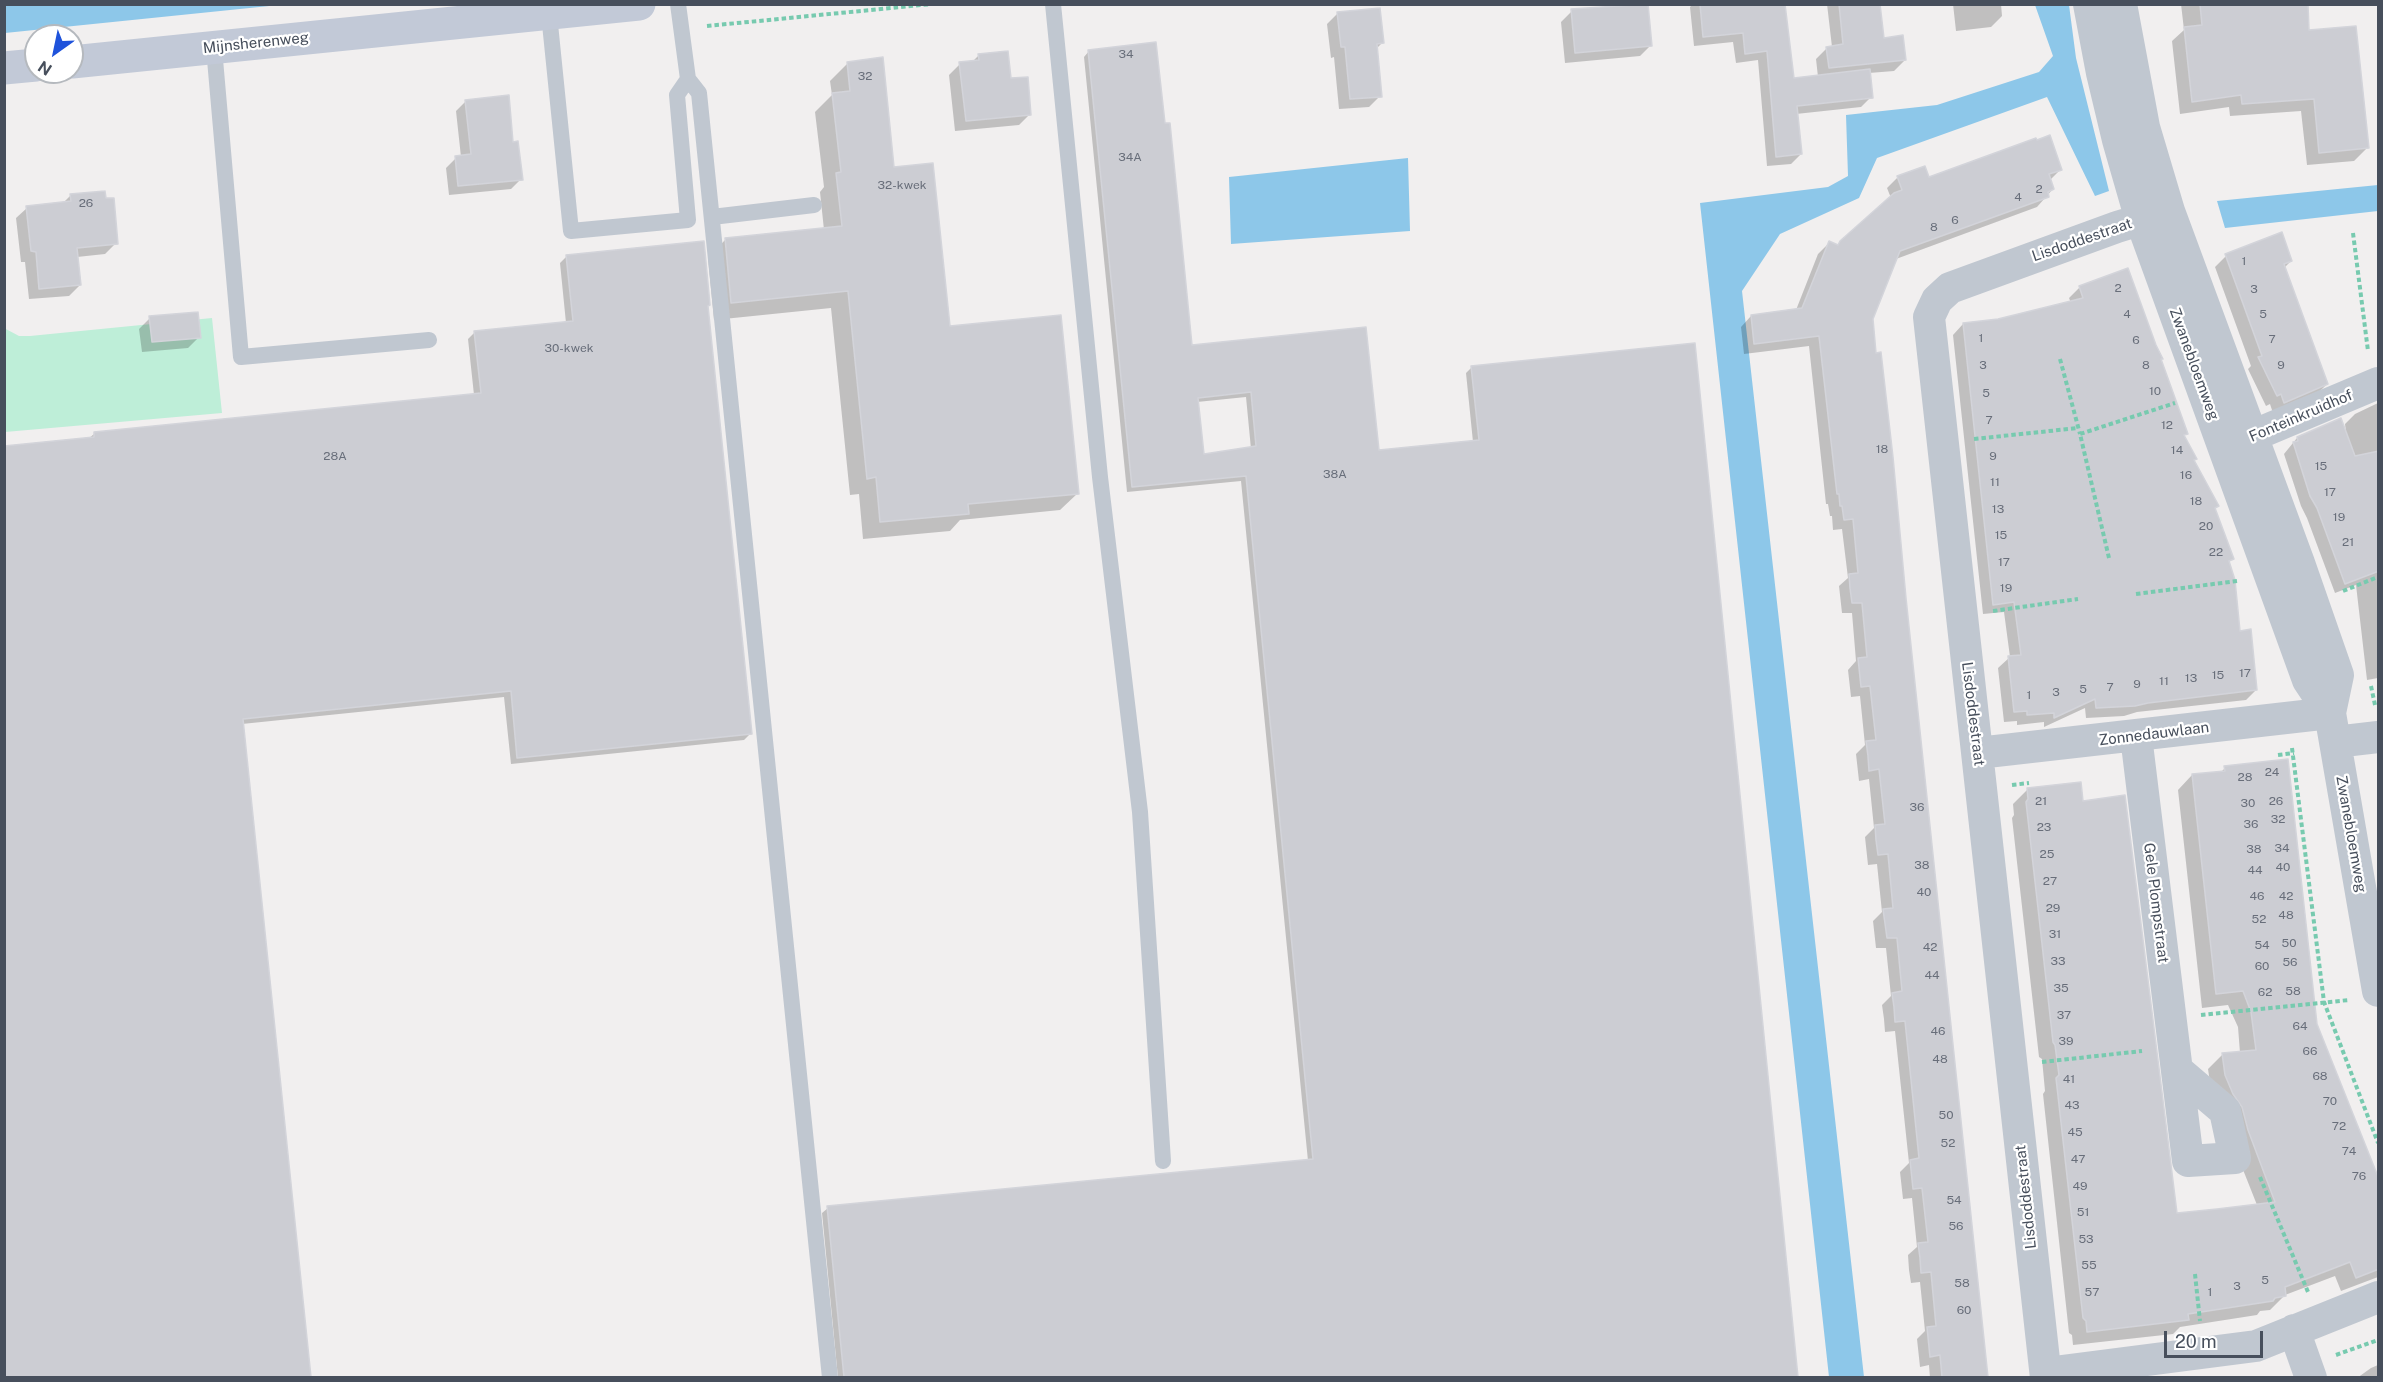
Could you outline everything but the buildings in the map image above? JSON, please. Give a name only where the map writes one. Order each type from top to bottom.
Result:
[{"type":"street","name":"Mijnsherenweg","points":[[84,61],[214,48],[439,14],[549,14],[639,4]]},
{"type":"street","name":"Zwanebloemweg","points":[[2089,4],[2118,140],[2155,215],[2238,442],[2338,675],[2332,728],[2368,995]]},
{"type":"street","name":"Zwanebloemweg","points":[[2121,4],[2144,127],[2155,215],[2205,391],[2238,442],[2269,572],[2308,680],[2332,728]]},
{"type":"street","points":[[4,68],[24,66]]},
{"type":"street","name":"Lisdoddestraat","points":[[2046,1375],[1929,317],[1937,300],[1950,288],[2155,215]]},
{"type":"street","name":"Fonteinkruidhof","points":[[2238,442],[2376,384]]},
{"type":"street","name":"Zonnedauwlaan","points":[[1978,753],[2288,718],[2379,737]]},
{"type":"street","name":"Gele Plompstraat","points":[[2136,736],[2188,1161],[2235,1158]]},
{"type":"street","points":[[2174,1045],[2224,1111],[2235,1158]]},
{"type":"street","points":[[2046,1375],[2256,1346],[2379,1297]]},
{"type":"street","points":[[2307,1326],[2311,1377]]},
{"type":"lane","points":[[678,4],[688,79],[699,93],[830,1377]]},
{"type":"lane","points":[[1053,4],[1100,477],[1140,812],[1163,1161]]},
{"type":"lane","points":[[549,14],[571,231],[688,220],[677,95],[688,79]]},
{"type":"lane","points":[[214,48],[241,357],[429,340]]},
{"type":"lane","points":[[712,218],[814,205]]},
{"type":"path","points":[[2353,233],[2376,384]]},
{"type":"path","points":[[2060,359],[2109,558]]},
{"type":"path","points":[[2080,434],[2205,391]]},
{"type":"path","points":[[1943,442],[2078,428]]},
{"type":"path","points":[[2136,594],[2240,581],[2269,572]]},
{"type":"path","points":[[1961,615],[2078,599]]},
{"type":"path","points":[[2288,718],[2324,1002],[2379,1143]]},
{"type":"path","points":[[2011,1064],[2174,1045],[2324,1002],[2368,995]]},
{"type":"path","points":[[2235,1158],[2253,1159],[2307,1326]]},
{"type":"path","points":[[2195,1274],[2204,1353]]},
{"type":"green space","points":[[212,318],[222,413],[5,432],[4,328],[19,336],[30,336]]},
{"type":"water","points":[[5,4],[279,4],[84,25],[24,24],[24,31],[5,33]]},
{"type":"water","points":[[2035,5],[2069,5],[2076,58],[2109,191],[2095,196],[2047,97],[1877,158],[1859,198],[1780,234],[1742,291],[1864,1377],[1829,1377],[1700,203],[1828,187],[1848,176],[1846,115],[1937,105],[2039,72],[2053,56]]},
{"type":"water","points":[[1408,158],[1410,231],[1231,244],[1229,177]]},
{"type":"water","points":[[2378,185],[2378,211],[2225,228],[2217,201]]}]
